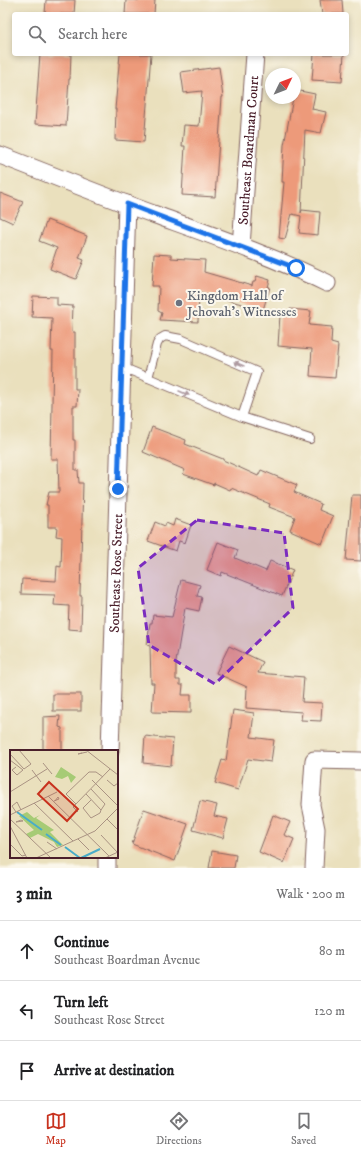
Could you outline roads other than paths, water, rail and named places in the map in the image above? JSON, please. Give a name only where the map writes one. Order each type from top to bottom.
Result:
[{"type":"street","name":"Southeast Boardman Court","points":[[242,246],[255,56]]},
{"type":"street","points":[[0,155],[242,246],[296,268],[327,283]]},
{"type":"street","name":"Southeast Rose Street","points":[[110,750],[127,204]]},
{"type":"street","points":[[314,868],[316,829],[311,805],[314,760],[361,761]]},
{"type":"street","points":[[106,868],[107,858]]},
{"type":"lane","points":[[148,378],[157,344],[160,339],[165,336],[181,339],[257,372],[242,417]]},
{"type":"lane","points":[[122,367],[242,417],[310,439]]},
{"type":"place","name":"Kingdom Hall of Jehovah’s Witnesses","points":[[179,303]]}]
